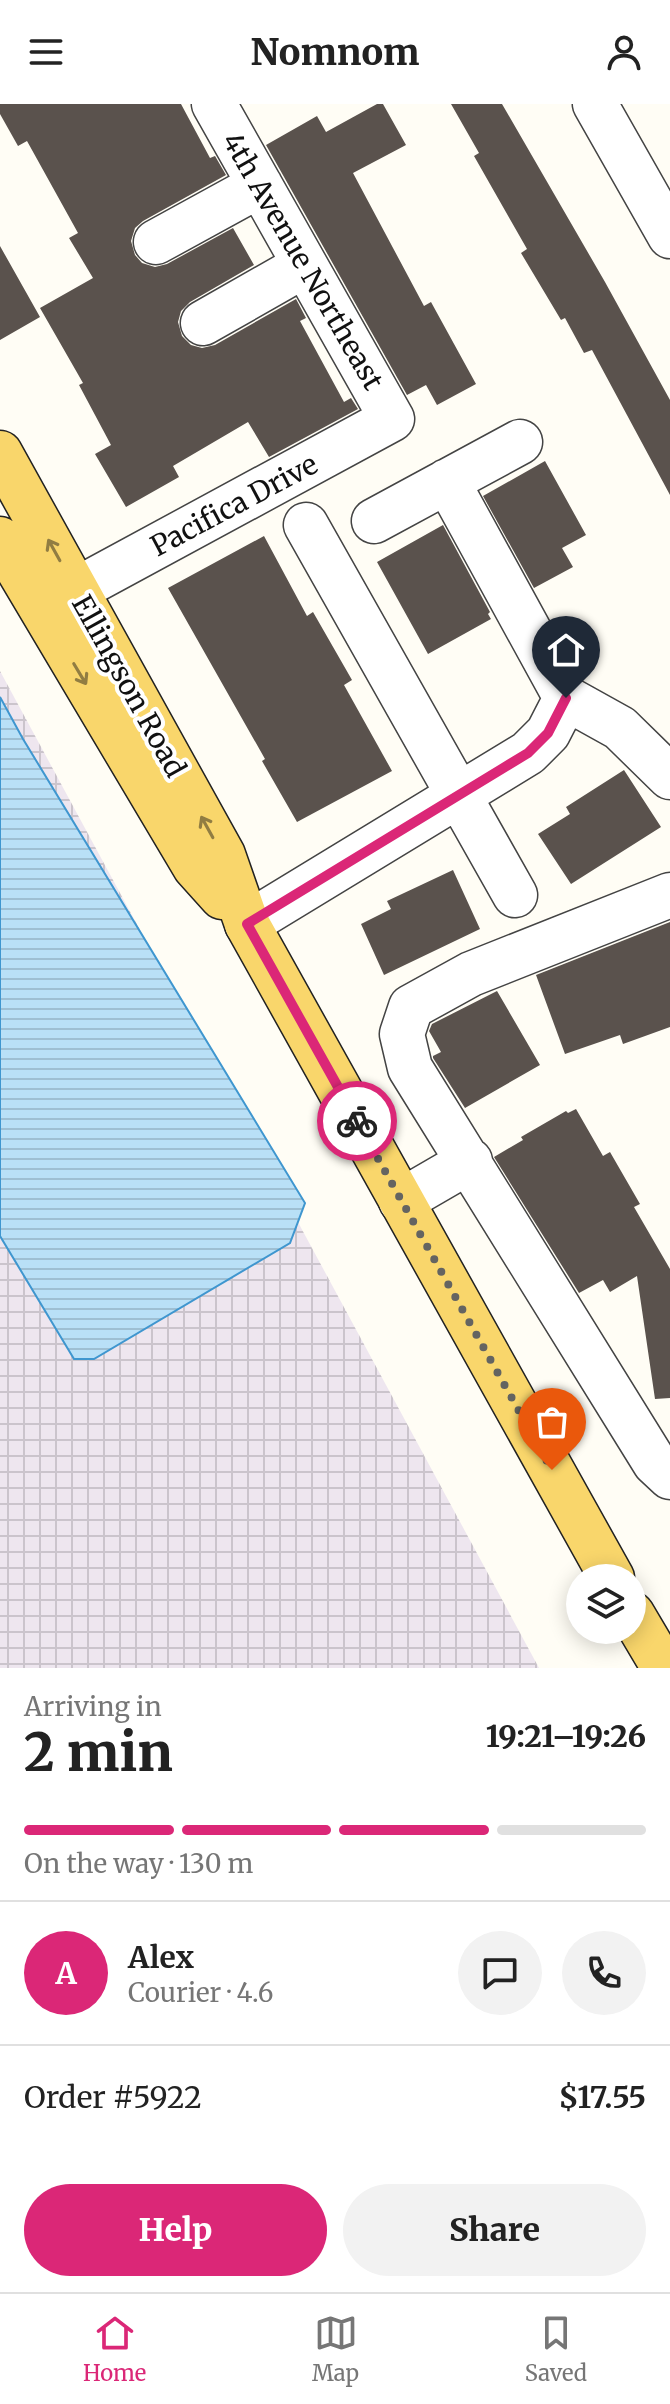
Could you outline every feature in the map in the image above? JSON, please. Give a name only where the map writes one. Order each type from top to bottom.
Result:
[{"type":"main road","name":"Ellingson Road","points":[[0,453],[223,855],[247,924],[604,1564]]},
{"type":"main road","name":"Ellingson Road","points":[[0,539],[195,867],[247,924]]},
{"type":"main road","points":[[646,1638],[664,1668]]},
{"type":"street","name":"4th Avenue Northeast","points":[[214,104],[392,419]]},
{"type":"street","points":[[595,104],[670,236]]},
{"type":"street","points":[[156,242],[260,185]]},
{"type":"street","points":[[203,323],[305,265]]},
{"type":"street","name":"Pacifica Drive","points":[[76,590],[392,419]]},
{"type":"street","points":[[374,521],[520,442]]},
{"type":"street","points":[[447,481],[566,698],[620,728],[670,777]]},
{"type":"street","points":[[306,525],[515,895]]},
{"type":"street","points":[[247,924],[528,753],[548,733],[566,698]]},
{"type":"street","points":[[670,895],[471,974],[411,1007],[402,1034],[410,1068],[655,1463],[670,1477]]},
{"type":"street","points":[[401,1201],[470,1161]]},
{"type":"shaded area","points":[[0,671],[539,1668],[0,1668]]},
{"type":"water","points":[[0,697],[305,1203],[290,1243],[94,1359],[74,1359],[0,1236]]},
{"type":"building","points":[[0,104],[181,104],[210,158],[215,156],[226,175],[135,228],[131,241],[135,255],[142,263],[155,267],[167,264],[233,228],[254,265],[190,302],[181,311],[178,322],[182,336],[191,345],[202,348],[215,345],[296,299],[306,318],[300,321],[344,402],[351,398],[358,409],[269,457],[248,422],[173,466],[179,477],[126,507],[95,454],[111,445],[79,385],[83,383],[40,308],[93,278],[69,238],[78,233],[27,141],[18,146],[0,114]]},
{"type":"building","points":[[377,104],[383,104],[406,145],[353,173],[424,306],[431,302],[476,384],[437,405],[426,385],[407,395],[266,145],[317,116],[326,132]]},
{"type":"building","points":[[451,104],[502,104],[605,282],[670,400],[670,495],[592,350],[584,353],[565,318],[561,320],[521,253],[527,249],[474,156],[479,153]]},
{"type":"building","points":[[0,246],[40,317],[0,340]]},
{"type":"building","points":[[545,461],[586,535],[562,548],[573,567],[534,588],[483,496]]},
{"type":"building","points":[[443,525],[491,619],[428,654],[377,562]]},
{"type":"building","points":[[264,536],[307,616],[313,612],[352,680],[344,685],[392,771],[297,822],[168,588]]},
{"type":"building","points":[[624,770],[661,827],[571,884],[538,834],[570,814],[566,807]]},
{"type":"building","points":[[453,870],[480,929],[384,975],[361,924],[391,909],[387,901]]},
{"type":"building","points":[[670,922],[670,1027],[623,1044],[620,1035],[565,1054],[536,975]]},
{"type":"building","points":[[497,991],[540,1065],[465,1108],[433,1058],[441,1052],[429,1031],[432,1024]]},
{"type":"building","points":[[576,1109],[603,1156],[610,1152],[640,1204],[634,1207],[670,1269],[670,1398],[655,1399],[637,1276],[610,1292],[603,1280],[579,1293],[494,1157],[523,1140],[521,1137],[566,1111]]},
{"type":"way so far","points":[[357,1121],[552,1470]]},
{"type":"route","points":[[357,1121],[247,924],[528,753],[548,733],[566,698]]}]
